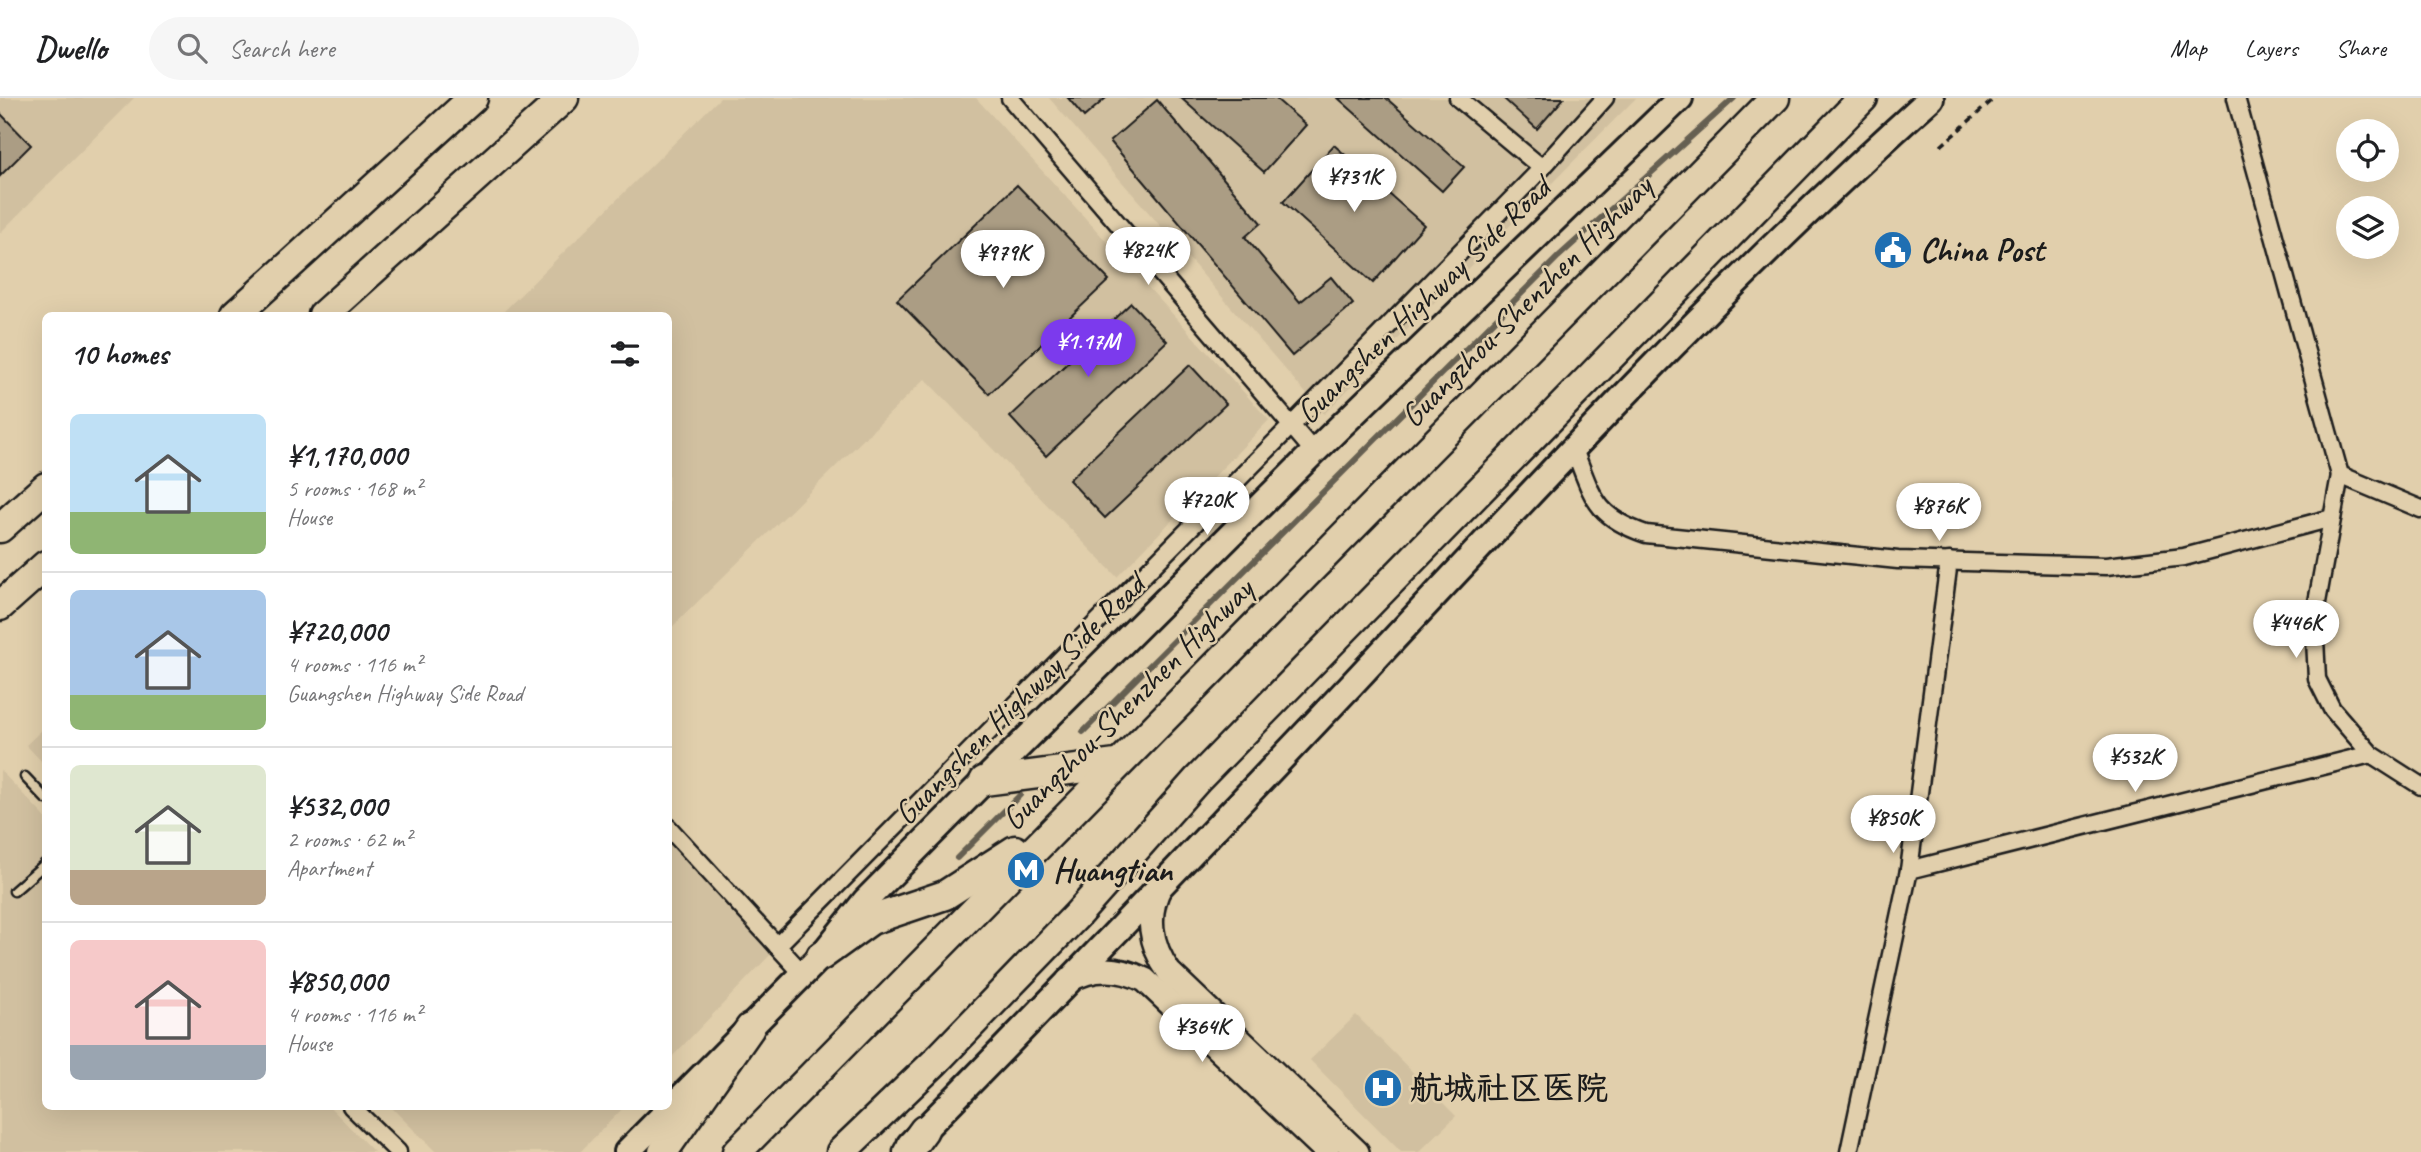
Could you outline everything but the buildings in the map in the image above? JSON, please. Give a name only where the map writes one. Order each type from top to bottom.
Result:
[{"type":"highway","points":[[326,312],[564,98]]},
{"type":"highway","name":"Guangzhou-Shenzhen Highway","points":[[737,1152],[1116,764],[1775,98]]},
{"type":"highway","points":[[843,1151],[935,1062],[1077,915],[1207,769],[1863,98]]},
{"type":"highway","points":[[238,312],[467,103]]},
{"type":"highway","points":[[0,528],[42,491]]},
{"type":"highway","points":[[0,606],[42,569]]},
{"type":"highway","points":[[984,781],[1116,764]]},
{"type":"highway","points":[[812,965],[871,920],[927,902],[960,887],[1074,807]]},
{"type":"highway","points":[[663,1152],[750,1028]]},
{"type":"main road","name":"Guangshen Highway Side Road","points":[[672,1107],[812,965],[865,901],[984,781],[1314,452],[1680,98]]},
{"type":"main road","points":[[912,1145],[1573,447],[1728,290],[1931,98]]},
{"type":"main road","name":"Guangshen Highway Side Road","points":[[627,1152],[669,1110]]},
{"type":"street","points":[[1010,98],[1314,452]]},
{"type":"street","points":[[1458,98],[1542,168]]},
{"type":"street","points":[[777,946],[1291,426],[1542,168],[1605,98]]},
{"type":"street","points":[[2236,98],[2340,475],[2314,619],[2317,679],[2332,709],[2371,754],[2421,786]]},
{"type":"street","points":[[1573,447],[1595,500],[1608,517],[1646,534],[1898,560],[2106,566],[2184,557],[2332,518]]},
{"type":"street","points":[[2340,475],[2421,509]]},
{"type":"street","points":[[1849,1152],[1909,870],[1949,561]]},
{"type":"street","points":[[1909,870],[2371,754]]},
{"type":"street","points":[[672,831],[777,946],[812,965]]},
{"type":"street","points":[[1162,883],[1152,904],[1150,924],[1158,953],[1169,972],[1357,1152]]},
{"type":"street","points":[[1068,981],[1100,970],[1124,972],[1145,980],[1327,1152]]},
{"type":"street","points":[[355,1110],[398,1152]]},
{"type":"lane","points":[[25,777],[42,795]]},
{"type":"lane","points":[[14,891],[42,866]]},
{"type":"path","points":[[1941,146],[1995,98]]},
{"type":"shaded area","points":[[0,98],[134,98],[0,233]]},
{"type":"shaded area","points":[[720,98],[976,98],[1269,420],[1117,577],[925,379],[672,627],[672,312],[503,312]]},
{"type":"shaded area","points":[[1049,98],[1636,98],[1324,414]]},
{"type":"shaded area","points":[[42,730],[42,762],[26,745]]},
{"type":"shaded area","points":[[0,770],[42,814],[42,1110],[333,1110],[374,1152],[0,1152]]},
{"type":"shaded area","points":[[672,841],[772,953],[672,1057]]},
{"type":"shaded area","name":"航城社区医院","points":[[1356,1015],[1456,1116],[1419,1152],[1401,1152],[1310,1060]]},
{"type":"shaded area","points":[[394,1110],[621,1110],[580,1152],[436,1152]]},
{"type":"waterway","points":[[1083,732],[1558,257],[1734,98]]},
{"type":"waterway","points":[[957,858],[1020,795]]},
{"type":"place","name":"China Post","points":[[1893,250]]},
{"type":"place","name":"Huangtian","points":[[1026,870]]},
{"type":"place","name":"航城社区医院","points":[[1383,1088]]}]
